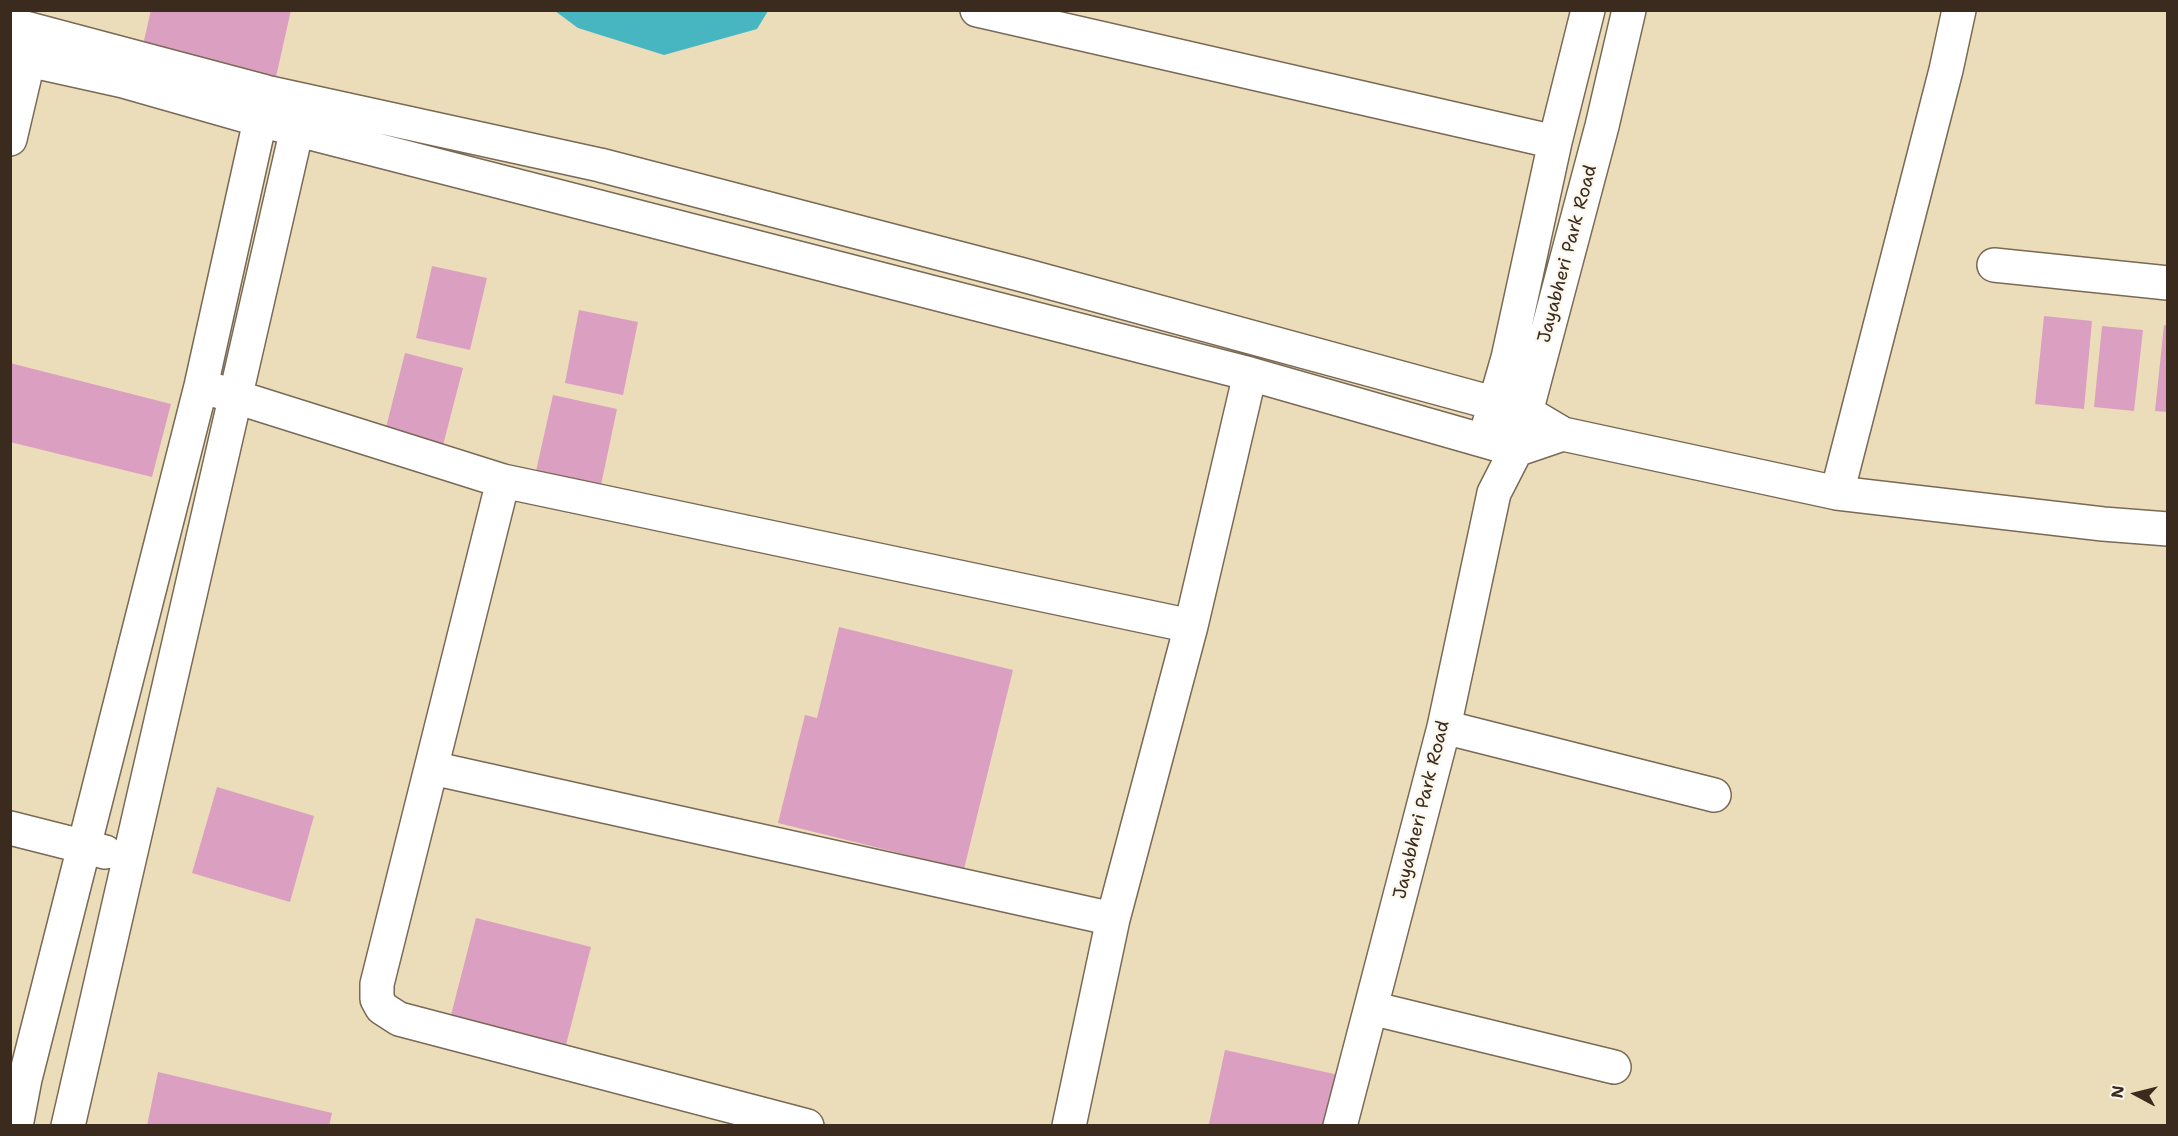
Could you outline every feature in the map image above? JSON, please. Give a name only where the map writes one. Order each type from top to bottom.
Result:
[{"type":"street","points":[[977,10],[1555,142]]},
{"type":"street","name":"Jayabheri Park Road","points":[[1494,493],[1484,441],[1508,358],[1555,142],[1588,10]]},
{"type":"street","name":"Jayabheri Park Road","points":[[1340,1125],[1444,727],[1494,493],[1516,450],[1602,126],[1629,10]]},
{"type":"street","points":[[1837,493],[1943,81],[1959,10]]},
{"type":"street","points":[[10,139],[21,43],[123,81],[612,168],[1023,275],[1494,403],[1526,412],[1563,434],[1837,493],[2103,524],[2168,529]]},
{"type":"street","points":[[16,1125],[18,1077],[84,847],[201,386],[263,106]]},
{"type":"street","points":[[300,114],[1250,374],[1516,450],[1563,434]]},
{"type":"street","points":[[68,1125],[300,114]]},
{"type":"street","points":[[1994,265],[2168,282]]},
{"type":"street","points":[[1069,1125],[1113,919],[1191,626],[1250,374]]},
{"type":"street","points":[[201,386],[503,481],[1191,626]]},
{"type":"street","points":[[503,481],[377,984],[377,999],[382,1008],[399,1019],[807,1125]]},
{"type":"street","points":[[1444,727],[1714,795]]},
{"type":"street","points":[[432,768],[1113,919]]},
{"type":"street","points":[[10,828],[130,858]]},
{"type":"street","points":[[1371,1008],[1614,1067]]},
{"type":"street","points":[[18,1077],[76,1093]]},
{"type":"water","points":[[555,11],[768,11],[757,29],[664,55],[578,28]]},
{"type":"building","points":[[151,10],[291,10],[276,77],[143,45]]},
{"type":"building","points":[[432,266],[487,278],[470,350],[416,338]]},
{"type":"building","points":[[579,310],[638,322],[623,395],[565,383]]},
{"type":"building","points":[[2044,316],[2092,321],[2084,409],[2035,404]]},
{"type":"building","points":[[2164,325],[2168,326],[2168,412],[2155,411]]},
{"type":"building","points":[[2102,326],[2143,330],[2134,411],[2094,407]]},
{"type":"building","points":[[405,353],[463,368],[441,453],[383,439]]},
{"type":"building","points":[[10,363],[171,404],[152,477],[10,442]]},
{"type":"building","points":[[553,395],[617,409],[601,485],[536,471]]},
{"type":"building","points":[[839,627],[1013,670],[964,869],[778,823],[805,715],[817,718]]},
{"type":"building","points":[[217,787],[314,816],[290,902],[192,873]]},
{"type":"building","points":[[476,918],[591,947],[566,1045],[451,1015]]},
{"type":"building","points":[[1225,1050],[1339,1075],[1328,1126],[1209,1124]]},
{"type":"building","points":[[158,1072],[332,1113],[329,1126],[147,1126]]}]
